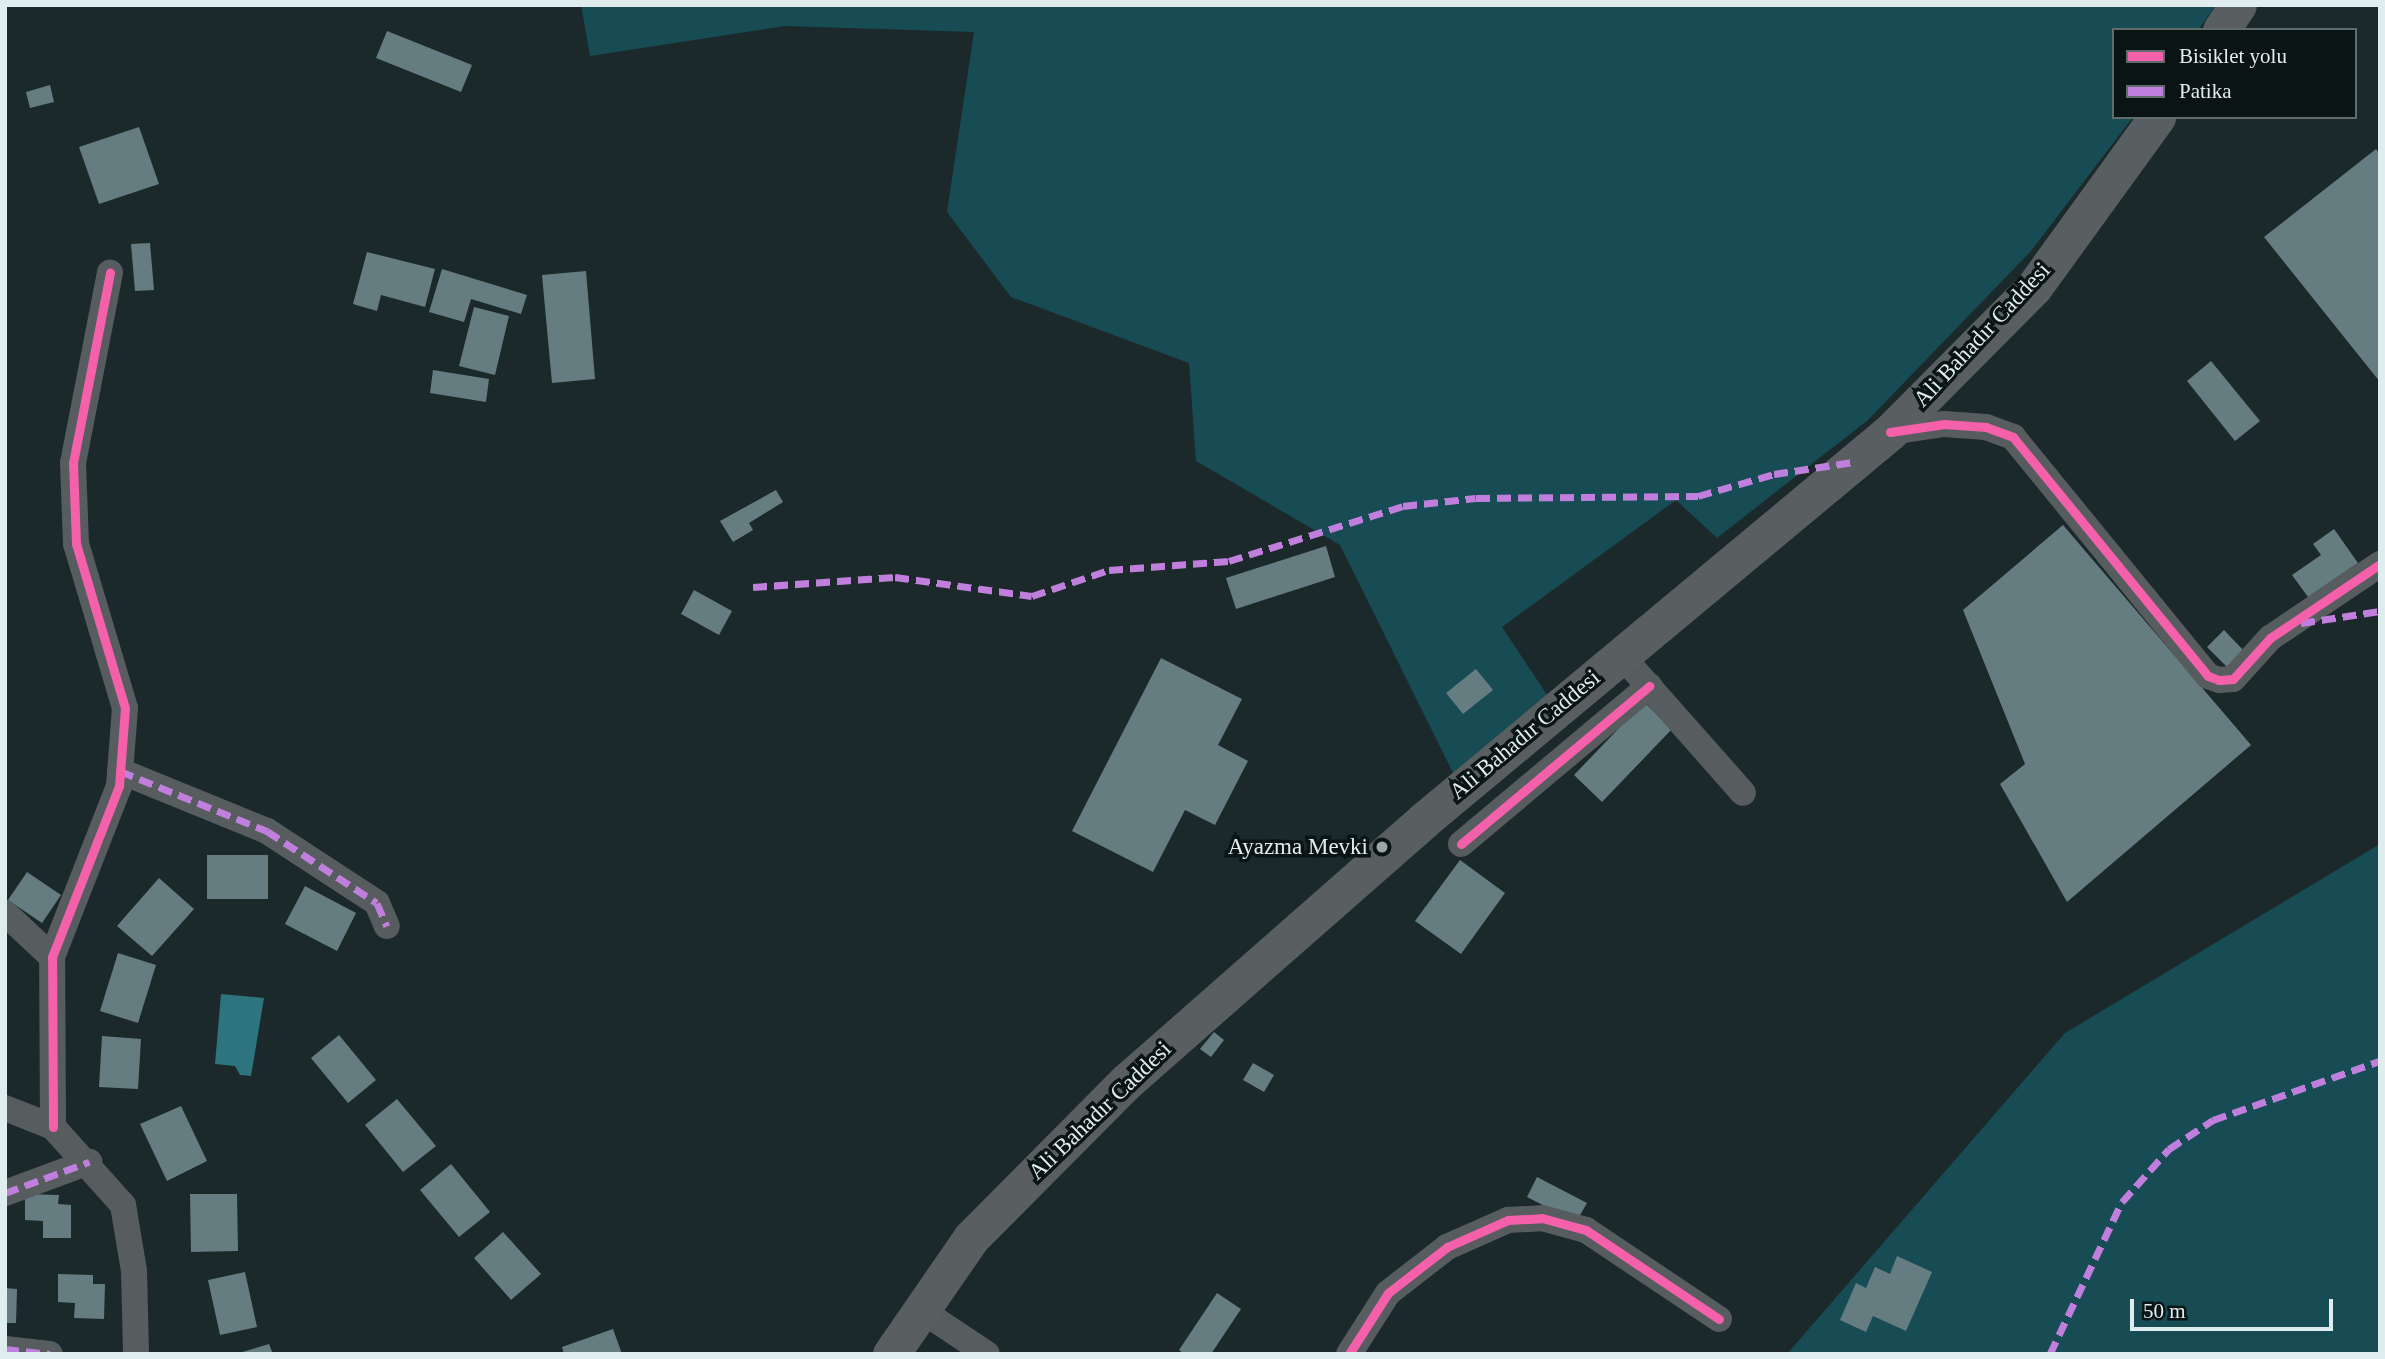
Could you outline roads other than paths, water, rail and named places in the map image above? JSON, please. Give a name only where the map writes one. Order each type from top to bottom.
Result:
[{"type":"main road","points":[[2222,28],[2238,5]]},
{"type":"main road","name":"Ali Bahadır Caddesi","points":[[891,1354],[971,1238],[1126,1082],[1621,655],[1890,432],[2034,287],[2156,119]]},
{"type":"street","points":[[53,1127],[52,957],[120,771],[125,708],[76,544],[73,463],[110,273]]},
{"type":"street","points":[[1890,432],[1944,424],[1986,427],[2012,437],[2208,676],[2219,680],[2233,679],[2270,638],[2380,564]]},
{"type":"street","points":[[1621,655],[1743,793]]},
{"type":"street","points":[[1461,844],[1649,686]]},
{"type":"street","points":[[120,771],[267,831],[377,903],[387,926]]},
{"type":"street","points":[[5,913],[52,957]]},
{"type":"street","points":[[5,1108],[53,1127],[89,1162],[123,1205],[134,1271],[136,1354]]},
{"type":"street","points":[[5,1193],[89,1162]]},
{"type":"street","points":[[1349,1354],[1388,1293],[1447,1247],[1508,1220],[1542,1218],[1586,1230],[1719,1319]]},
{"type":"street","points":[[921,1310],[987,1354]]},
{"type":"street","points":[[5,1349],[50,1354]]},
{"type":"place","name":"Ayazma Mevki","points":[[1382,847]]}]
